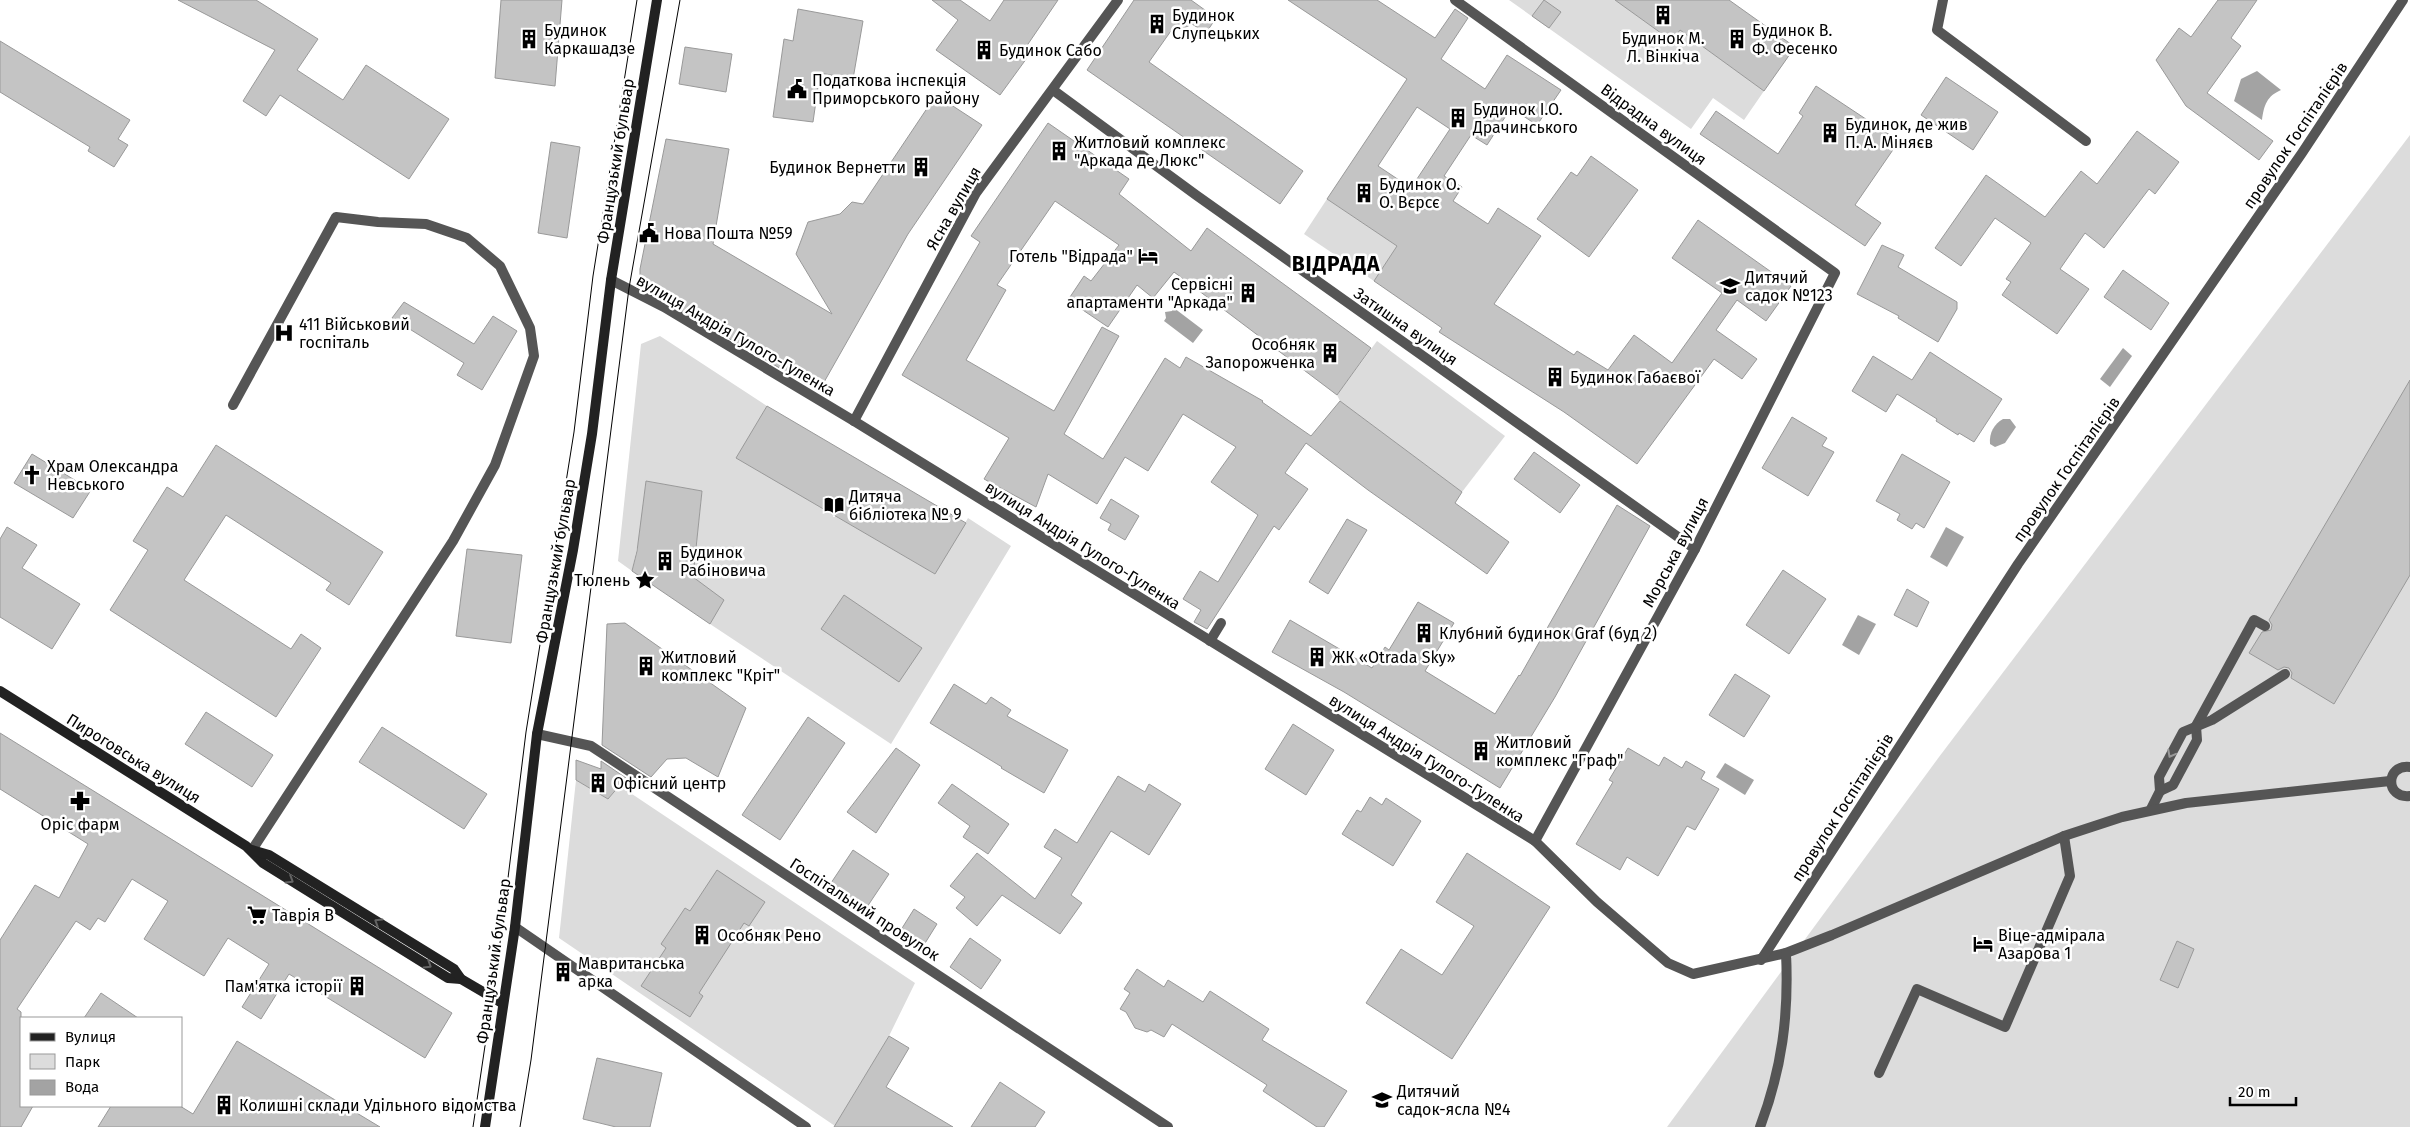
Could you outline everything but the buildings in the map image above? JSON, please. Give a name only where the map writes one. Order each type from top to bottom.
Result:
[{"type":"street","name":"Французький бульвар","points":[[484,1127],[515,927],[537,734],[573,550],[592,434],[611,280],[657,0]]},
{"type":"street","name":"Ясна вулиця","points":[[854,421],[976,193],[1118,0]]},
{"type":"street","name":"Відрадна вулиця","points":[[1455,0],[1835,273]]},
{"type":"street","points":[[1943,0],[1937,30],[2086,141]]},
{"type":"street","name":"провулок Госпіталієрів","points":[[1761,960],[2018,564],[2404,0]]},
{"type":"street","name":"Затишна вулиця","points":[[1053,90],[1196,195],[1695,549]]},
{"type":"street","points":[[233,404],[336,217],[426,224],[467,238],[500,266],[530,328],[534,356],[495,465],[453,542],[252,850]]},
{"type":"street","name":"Морська вулиця","points":[[1535,842],[1695,549],[1835,273]]},
{"type":"street","name":"вулиця Андрія Гулого-Гуленка","points":[[611,280],[664,307],[854,421],[1535,842],[1596,902],[1668,963],[1693,974],[1761,960]]},
{"type":"street","points":[[2160,791],[2173,785],[2197,740],[2196,726],[2254,620],[2266,626]]},
{"type":"street","points":[[1210,641],[1221,623]]},
{"type":"street","points":[[2151,809],[2160,791],[2159,777],[2183,732],[2212,720],[2284,674]]},
{"type":"street","name":"Пироговська вулиця","points":[[0,691],[252,850],[269,855],[454,969],[462,978],[502,1003]]},
{"type":"street","name":"Госпітальний провулок","points":[[537,734],[591,746],[1168,1127]]},
{"type":"street","points":[[2390,781],[2396,769],[2403,766],[2410,767]]},
{"type":"street","points":[[1761,960],[1840,932],[2064,836],[2151,809],[2186,803],[2390,781]]},
{"type":"street","points":[[2390,781],[2396,793],[2402,796],[2410,796]]},
{"type":"street","points":[[1879,1073],[1917,988],[2005,1027],[2070,876],[2064,836]]},
{"type":"street","points":[[515,927],[806,1127]]},
{"type":"street","points":[[1760,1127],[1773,1092],[1783,1043],[1788,996],[1786,952]]},
{"type":"green space","points":[[1509,0],[1615,0],[1672,41],[1680,30],[1764,91],[1744,120],[1713,98],[1691,129]]},
{"type":"green space","points":[[2410,135],[2410,1127],[1667,1127],[1939,757]]},
{"type":"green space","points":[[1327,199],[1397,246],[1374,281],[1304,234]]},
{"type":"green space","points":[[660,336],[767,406],[737,458],[935,574],[968,518],[1011,546],[891,744],[710,624],[723,600],[693,577],[702,491],[646,481],[641,529],[632,571],[618,561],[641,344]]},
{"type":"green space","points":[[1377,341],[1505,436],[1462,492],[1340,401],[1337,395]]},
{"type":"green space","points":[[576,780],[608,799],[620,786],[915,983],[889,1036],[835,1126],[559,938]]},
{"type":"water","points":[[2257,71],[2281,90],[2269,98],[2262,120],[2234,101],[2241,79]]},
{"type":"water","points":[[1174,308],[1203,330],[1193,343],[1164,321],[1166,318],[1165,312],[1172,311]]},
{"type":"water","points":[[2123,348],[2132,356],[2110,387],[2100,379]]},
{"type":"water","points":[[2003,419],[2010,419],[2016,427],[2005,443],[1995,447],[1990,444],[1991,433],[1995,426]]},
{"type":"water","points":[[1946,527],[1964,537],[1947,567],[1930,557]]},
{"type":"water","points":[[1858,615],[1876,624],[1859,655],[1842,645]]},
{"type":"water","points":[[1725,763],[1754,780],[1745,795],[1716,777]]},
{"type":"tram line","points":[[473,1127],[499,951],[526,732],[574,432],[593,276],[637,0]]},
{"type":"tram line","points":[[520,1127],[531,1060],[629,288],[680,0]]},
{"type":"place","name":"Будинок М. Л. Вінкіча","points":[[1663,15]]},
{"type":"place","name":"Будинок Слупецьких","points":[[1157,24]]},
{"type":"place","name":"Будинок Каркашадзе","points":[[529,39]]},
{"type":"place","name":"Будинок В. Ф. Фесенко","points":[[1737,39]]},
{"type":"place","name":"Будинок Сабо","points":[[984,50]]},
{"type":"place","name":"Податкова інспекція Приморського району","points":[[797,89]]},
{"type":"place","name":"Будинок І.О. Драчинського","points":[[1458,118]]},
{"type":"place","name":"Будинок, де жив П. А. Міняєв","points":[[1830,133]]},
{"type":"place","name":"Житловий комплекс \"Аркада де Люкс\"","points":[[1059,151]]},
{"type":"place","name":"Будинок Вернетти","points":[[921,167]]},
{"type":"place","name":"Будинок О. О. Вєрсє","points":[[1364,193]]},
{"type":"place","name":"Нова Пошта №59","points":[[649,233]]},
{"type":"place","name":"Готель \"Відрада\"","points":[[1148,256]]},
{"type":"place","name":"Дитячий садок №123","points":[[1730,286]]},
{"type":"place","name":"Сервісні апартаменти \"Аркада\"","points":[[1248,293]]},
{"type":"place","name":"411 Військовий госпіталь","points":[[284,333]]},
{"type":"place","name":"Особняк Запорожченка","points":[[1330,353]]},
{"type":"place","name":"Будинок Габаєвої","points":[[1555,377]]},
{"type":"place","name":"Храм Олександра Невського","points":[[32,475]]},
{"type":"place","name":"Дитяча бібліотека № 9","points":[[834,505]]},
{"type":"place","name":"Будинок Рабіновича","points":[[665,561]]},
{"type":"place","name":"Тюлень","points":[[645,580]]},
{"type":"place","name":"Клубний будинок Graf (буд 2)","points":[[1424,633]]},
{"type":"place","name":"ЖК «Otrada Sky»","points":[[1317,657]]},
{"type":"place","name":"Житловий комплекс \"Кріт\"","points":[[646,666]]},
{"type":"place","name":"Житловий комплекс \"Граф\"","points":[[1481,751]]},
{"type":"place","name":"Офісний центр","points":[[598,783]]},
{"type":"place","name":"Оріс фарм","points":[[80,801]]},
{"type":"place","name":"Таврія В","points":[[257,915]]},
{"type":"place","name":"Особняк Рено","points":[[702,935]]},
{"type":"place","name":"Віце-адмірала Азарова 1","points":[[1983,944]]},
{"type":"place","name":"Мавританська арка","points":[[563,972]]},
{"type":"place","name":"Пам'ятка історії","points":[[357,986]]},
{"type":"place","name":"Дитячий садок-ясла №4","points":[[1382,1100]]},
{"type":"place","name":"Колишні склади Удільного відомства","points":[[224,1105]]},
{"type":"district","name":"ВІДРАДА","points":[[1336,264]]}]
